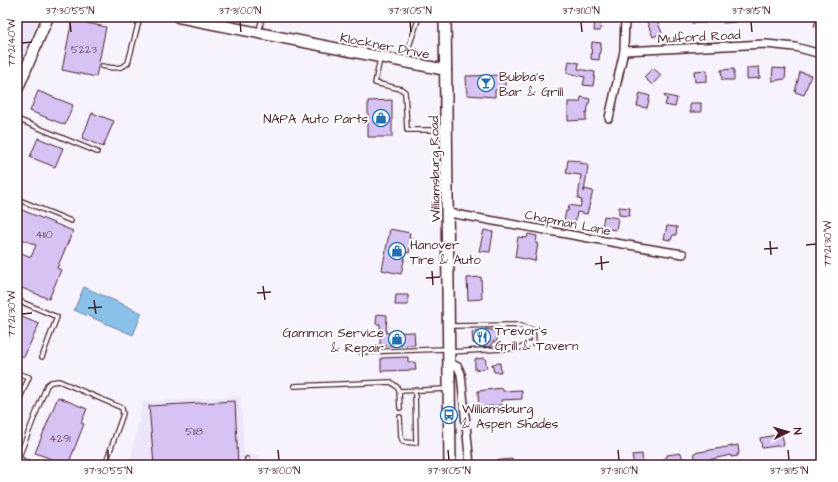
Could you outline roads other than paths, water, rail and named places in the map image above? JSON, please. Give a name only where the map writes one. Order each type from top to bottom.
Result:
[{"type":"main road","name":"Williamsburg Road","points":[[445,17],[450,355],[450,465]]},
{"type":"street","points":[[17,90],[48,17]]},
{"type":"street","name":"Klockner Drive","points":[[178,17],[446,70]]},
{"type":"street","points":[[609,118],[624,51],[625,17]]},
{"type":"street","name":"Mulford Road","points":[[624,51],[766,44],[795,46],[821,54]]},
{"type":"street","name":"Chapman Lane","points":[[448,214],[533,227],[573,236],[683,254]]},
{"type":"street","points":[[450,355],[461,374],[470,465]]},
{"type":"lane","points":[[102,66],[115,69],[123,68],[128,63],[140,17]]},
{"type":"lane","points":[[259,33],[262,17]]},
{"type":"lane","points":[[404,62],[419,17]]},
{"type":"lane","points":[[380,58],[375,83],[401,89],[405,92],[407,130],[447,130]]},
{"type":"lane","points":[[17,119],[97,152]]},
{"type":"lane","points":[[17,199],[71,221]]},
{"type":"lane","points":[[17,300],[57,317],[42,357]]},
{"type":"lane","points":[[362,352],[450,355],[520,348],[534,342],[533,330],[518,325],[449,326]]},
{"type":"lane","points":[[17,373],[29,377],[17,405]]},
{"type":"lane","points":[[32,465],[23,461],[20,458],[20,454],[48,385],[51,382],[59,381],[122,408],[123,414],[105,465]]},
{"type":"lane","points":[[294,386],[391,382],[399,391],[400,408]]},
{"type":"lane","points":[[399,391],[450,388]]},
{"type":"lane","points":[[400,418],[400,437],[403,442],[416,443],[415,390]]},
{"type":"lane","points":[[247,459],[248,465]]},
{"type":"water","points":[[84,287],[142,313],[133,335],[74,310]]},
{"type":"place","name":"Bubba's Bar & Grill","points":[[486,83]]},
{"type":"place","name":"NAPA Auto Parts","points":[[381,118]]},
{"type":"place","name":"Hanover Tire & Auto","points":[[397,251]]},
{"type":"place","name":"Trevor's Grill & Tavern","points":[[482,337]]},
{"type":"place","name":"Gammon Service & Repair","points":[[397,339]]},
{"type":"place","name":"Williamsburg & Aspen Shades","points":[[449,415]]}]
